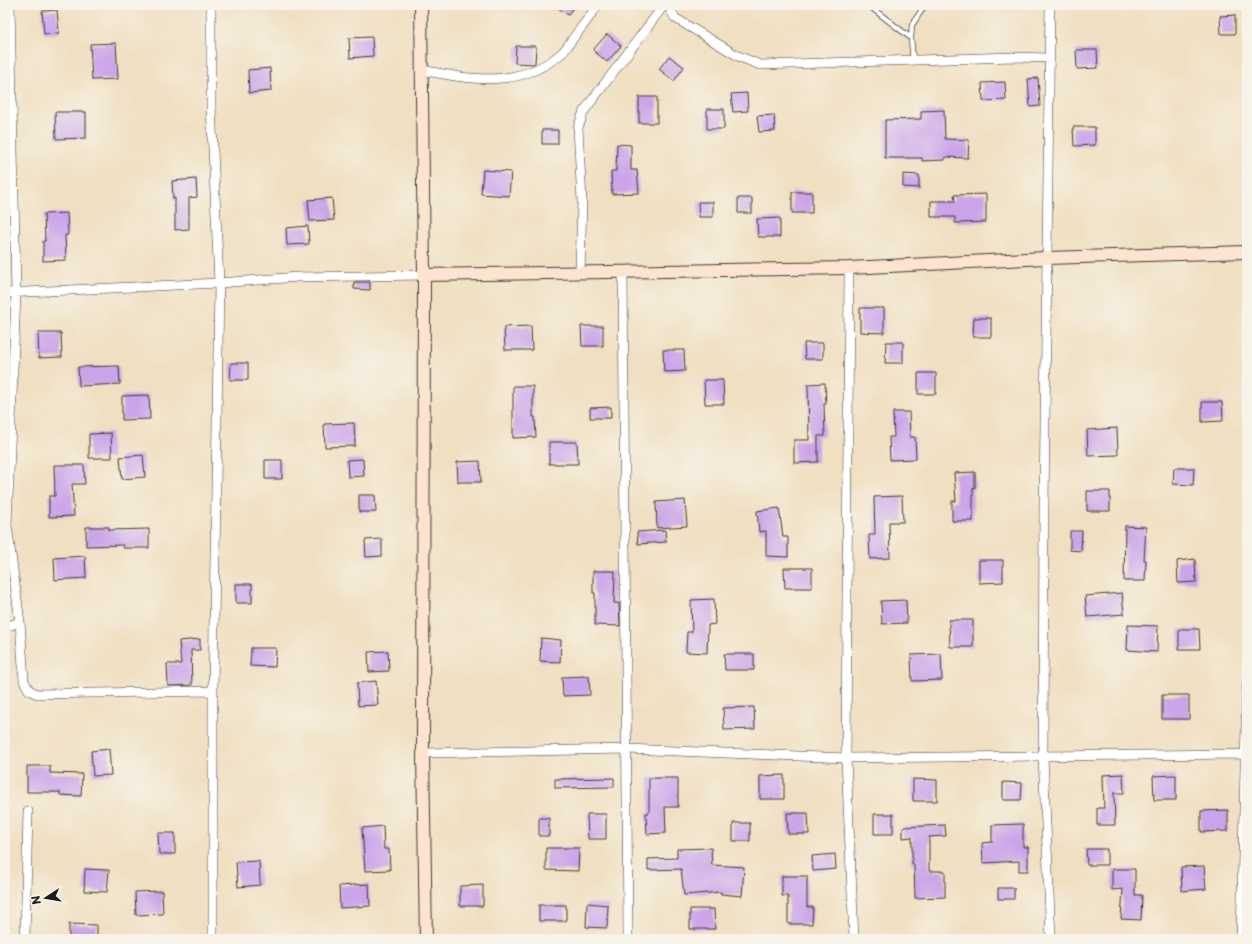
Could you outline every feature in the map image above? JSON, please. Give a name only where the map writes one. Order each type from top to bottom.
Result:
[{"type":"street","points":[[10,5],[16,293],[7,525],[20,622],[24,682],[29,690],[37,694],[213,691]]},
{"type":"street","points":[[211,5],[211,105],[219,283],[213,691],[213,939]]},
{"type":"street","points":[[422,5],[424,275],[423,753],[426,939]]},
{"type":"street","points":[[422,70],[456,77],[490,79],[521,76],[545,66],[564,51],[598,5]]},
{"type":"street","points":[[580,272],[582,201],[578,128],[584,111],[664,5]]},
{"type":"street","points":[[668,5],[675,18],[738,56],[760,65],[1050,58]]},
{"type":"street","points":[[1050,5],[1044,506],[1044,756],[1051,939]]},
{"type":"street","points":[[5,293],[219,283],[298,277],[848,268],[1046,258],[1247,252]]},
{"type":"street","points":[[848,268],[846,758],[854,939]]},
{"type":"street","points":[[623,271],[628,939]]},
{"type":"street","points":[[5,627],[20,622]]},
{"type":"street","points":[[1241,939],[1247,684]]},
{"type":"street","points":[[423,753],[626,749],[846,758],[1246,754]]},
{"type":"street","points":[[25,939],[28,811]]},
{"type":"lane","points":[[868,5],[911,38]]},
{"type":"lane","points":[[913,61],[911,38],[912,25],[925,5]]},
{"type":"building","points":[[554,5],[575,5],[568,15]]},
{"type":"building","points":[[57,10],[59,33],[44,34],[42,11]]},
{"type":"building","points":[[1235,15],[1235,34],[1221,34],[1220,16]]},
{"type":"building","points":[[607,34],[621,46],[607,62],[593,50]]},
{"type":"building","points":[[372,37],[373,56],[350,58],[349,38]]},
{"type":"building","points":[[116,43],[118,79],[92,80],[90,44]]},
{"type":"building","points":[[516,46],[536,46],[535,63],[515,63]]},
{"type":"building","points":[[1076,50],[1097,50],[1098,68],[1077,69]]},
{"type":"building","points":[[669,56],[684,67],[674,81],[659,69]]},
{"type":"building","points":[[270,68],[271,91],[249,93],[248,70]]},
{"type":"building","points":[[1038,78],[1040,106],[1030,107],[1028,79]]},
{"type":"building","points":[[1005,82],[1006,100],[983,101],[982,83]]},
{"type":"building","points":[[747,93],[748,111],[733,112],[731,94]]},
{"type":"building","points":[[639,97],[657,97],[657,123],[639,123]]},
{"type":"building","points":[[707,109],[724,109],[724,129],[707,129]]},
{"type":"building","points":[[944,110],[945,139],[969,140],[968,158],[945,157],[945,160],[922,161],[922,158],[885,158],[885,120],[921,119],[921,111]]},
{"type":"building","points":[[55,112],[86,112],[86,138],[56,139]]},
{"type":"building","points":[[774,115],[775,131],[759,132],[757,116]]},
{"type":"building","points":[[1073,127],[1095,127],[1095,145],[1074,146]]},
{"type":"building","points":[[542,130],[558,130],[558,144],[542,144]]},
{"type":"building","points":[[617,144],[631,145],[631,170],[637,170],[639,193],[612,194],[611,171],[616,171]]},
{"type":"building","points":[[483,170],[511,172],[509,196],[481,194]]},
{"type":"building","points":[[903,174],[919,175],[919,188],[903,187]]},
{"type":"building","points":[[196,179],[197,197],[189,198],[189,229],[175,230],[175,198],[173,199],[172,181]]},
{"type":"building","points":[[792,192],[812,192],[812,213],[792,213]]},
{"type":"building","points":[[986,194],[986,222],[955,223],[955,217],[931,217],[931,201],[955,201],[954,195]]},
{"type":"building","points":[[332,198],[334,220],[310,221],[308,200]]},
{"type":"building","points":[[738,198],[752,198],[752,213],[738,213]]},
{"type":"building","points":[[698,202],[713,202],[713,217],[699,217]]},
{"type":"building","points":[[67,213],[68,235],[65,235],[66,260],[43,261],[43,241],[45,241],[44,214]]},
{"type":"building","points":[[780,218],[780,237],[758,237],[757,219]]},
{"type":"building","points":[[308,226],[309,244],[287,245],[286,228]]},
{"type":"building","points":[[354,282],[370,282],[370,290],[354,289]]},
{"type":"building","points":[[860,308],[884,308],[884,333],[860,332]]},
{"type":"building","points":[[974,318],[991,318],[991,337],[973,337]]},
{"type":"building","points":[[531,326],[532,350],[505,350],[504,327]]},
{"type":"building","points":[[581,326],[603,326],[603,346],[582,346]]},
{"type":"building","points":[[38,333],[61,333],[62,357],[39,358]]},
{"type":"building","points":[[886,342],[903,342],[903,363],[885,363]]},
{"type":"building","points":[[804,343],[823,343],[823,359],[805,359]]},
{"type":"building","points":[[663,350],[684,350],[685,371],[664,372]]},
{"type":"building","points":[[231,363],[248,363],[248,380],[230,380]]},
{"type":"building","points":[[119,366],[120,384],[79,386],[78,367]]},
{"type":"building","points":[[918,373],[936,373],[936,394],[918,394]]},
{"type":"building","points":[[704,380],[723,380],[724,404],[705,404]]},
{"type":"building","points":[[825,383],[825,436],[818,436],[818,462],[794,463],[794,440],[809,440],[808,384]]},
{"type":"building","points":[[513,386],[533,386],[533,417],[535,417],[536,437],[513,438]]},
{"type":"building","points":[[149,395],[150,419],[122,420],[122,396]]},
{"type":"building","points":[[1202,402],[1222,402],[1223,421],[1202,422]]},
{"type":"building","points":[[611,407],[611,418],[590,418],[590,408]]},
{"type":"building","points":[[893,412],[909,412],[910,437],[915,437],[916,459],[890,460],[889,437],[894,437]]},
{"type":"building","points":[[354,423],[355,446],[325,447],[324,424]]},
{"type":"building","points":[[1117,428],[1118,455],[1088,456],[1087,430]]},
{"type":"building","points":[[111,433],[112,458],[89,458],[89,434]]},
{"type":"building","points":[[549,442],[577,442],[578,464],[549,464]]},
{"type":"building","points":[[143,455],[145,477],[122,479],[120,457]]},
{"type":"building","points":[[363,459],[364,476],[348,477],[347,460]]},
{"type":"building","points":[[265,460],[282,460],[282,479],[265,479]]},
{"type":"building","points":[[480,461],[481,482],[458,482],[457,462]]},
{"type":"building","points":[[54,465],[84,465],[85,484],[72,484],[74,516],[49,517],[49,496],[55,496]]},
{"type":"building","points":[[1174,468],[1194,468],[1193,485],[1173,484]]},
{"type":"building","points":[[975,472],[975,488],[973,488],[973,521],[952,521],[952,501],[956,501],[954,473]]},
{"type":"building","points":[[1087,491],[1110,491],[1110,511],[1087,511]]},
{"type":"building","points":[[359,495],[375,495],[376,512],[359,512]]},
{"type":"building","points":[[902,496],[903,522],[889,522],[890,558],[870,559],[869,535],[875,535],[874,497]]},
{"type":"building","points":[[685,500],[687,526],[657,528],[656,502]]},
{"type":"building","points":[[779,508],[783,537],[788,537],[788,557],[766,556],[766,531],[759,532],[757,511]]},
{"type":"building","points":[[1125,526],[1146,527],[1144,560],[1146,560],[1145,581],[1124,581]]},
{"type":"building","points":[[86,527],[109,527],[109,530],[149,529],[149,548],[123,548],[123,545],[86,546]]},
{"type":"building","points":[[665,530],[666,542],[638,544],[637,532]]},
{"type":"building","points":[[1070,531],[1082,531],[1081,551],[1070,550]]},
{"type":"building","points":[[382,539],[382,556],[366,557],[365,540]]},
{"type":"building","points":[[85,556],[86,578],[55,580],[54,558]]},
{"type":"building","points":[[1195,559],[1196,582],[1178,583],[1177,561]]},
{"type":"building","points":[[979,560],[1003,560],[1003,582],[979,583]]},
{"type":"building","points":[[784,568],[812,568],[812,588],[785,588]]},
{"type":"building","points":[[593,571],[615,571],[614,603],[619,603],[620,626],[595,625]]},
{"type":"building","points":[[236,584],[252,584],[252,603],[236,603]]},
{"type":"building","points":[[1122,593],[1124,614],[1087,617],[1085,596]]},
{"type":"building","points":[[714,599],[715,624],[708,625],[707,653],[686,652],[687,632],[692,632],[691,600]]},
{"type":"building","points":[[906,600],[907,623],[882,624],[881,601]]},
{"type":"building","points":[[949,620],[973,620],[973,647],[950,647]]},
{"type":"building","points":[[1128,625],[1158,626],[1157,652],[1127,650]]},
{"type":"building","points":[[1179,629],[1199,629],[1200,649],[1179,649]]},
{"type":"building","points":[[541,638],[561,640],[560,662],[540,661]]},
{"type":"building","points":[[200,639],[200,650],[191,650],[192,685],[168,686],[167,664],[181,664],[179,641]]},
{"type":"building","points":[[251,648],[276,648],[275,667],[250,666]]},
{"type":"building","points":[[388,651],[389,671],[369,672],[368,652]]},
{"type":"building","points":[[724,654],[754,654],[754,670],[725,670]]},
{"type":"building","points":[[941,654],[942,680],[912,681],[911,655]]},
{"type":"building","points":[[589,676],[590,695],[563,696],[562,677]]},
{"type":"building","points":[[376,681],[378,705],[358,706],[357,683]]},
{"type":"building","points":[[1162,695],[1189,695],[1189,719],[1162,719]]},
{"type":"building","points":[[754,707],[755,729],[724,730],[723,708]]},
{"type":"building","points":[[109,749],[111,775],[93,776],[91,751]]},
{"type":"building","points":[[27,766],[50,766],[50,773],[82,774],[81,796],[60,795],[60,792],[27,792]]},
{"type":"building","points":[[1123,774],[1124,793],[1114,793],[1115,825],[1097,825],[1097,808],[1104,808],[1103,775]]},
{"type":"building","points":[[784,775],[784,799],[760,799],[760,776]]},
{"type":"building","points":[[1176,775],[1176,800],[1154,800],[1153,776]]},
{"type":"building","points":[[614,778],[614,787],[555,788],[555,779]]},
{"type":"building","points":[[649,778],[678,778],[678,807],[665,807],[666,833],[647,834],[646,813],[649,813]]},
{"type":"building","points":[[913,779],[937,780],[937,801],[913,801]]},
{"type":"building","points":[[1003,782],[1022,783],[1021,800],[1003,800]]},
{"type":"building","points":[[1228,810],[1228,831],[1201,832],[1201,811]]},
{"type":"building","points":[[787,813],[808,813],[809,834],[788,834]]},
{"type":"building","points":[[587,814],[606,814],[606,839],[588,839]]},
{"type":"building","points":[[874,814],[893,814],[893,834],[874,834]]},
{"type":"building","points":[[539,818],[549,818],[549,836],[539,836]]},
{"type":"building","points":[[733,823],[750,823],[750,841],[733,841]]},
{"type":"building","points":[[1023,824],[1023,847],[1028,847],[1028,871],[1019,871],[1019,861],[983,863],[982,843],[992,842],[992,825]]},
{"type":"building","points":[[945,825],[946,836],[929,837],[929,871],[945,871],[945,897],[915,898],[914,864],[912,864],[912,837],[903,838],[903,827]]},
{"type":"building","points":[[383,826],[384,849],[389,849],[390,870],[365,871],[362,828]]},
{"type":"building","points":[[158,833],[175,833],[175,854],[159,854]]},
{"type":"building","points":[[546,848],[579,848],[578,871],[546,870]]},
{"type":"building","points":[[711,848],[712,865],[744,867],[742,896],[721,894],[721,892],[684,895],[681,869],[648,870],[648,859],[677,858],[677,849]]},
{"type":"building","points":[[1086,849],[1107,849],[1107,865],[1087,865]]},
{"type":"building","points":[[835,854],[836,869],[813,871],[812,856]]},
{"type":"building","points":[[259,861],[260,885],[238,887],[236,862]]},
{"type":"building","points":[[1204,866],[1206,889],[1182,891],[1181,867]]},
{"type":"building","points":[[85,869],[109,870],[107,892],[84,891]]},
{"type":"building","points":[[1112,869],[1135,869],[1135,895],[1142,895],[1141,920],[1121,919],[1123,889],[1112,890]]},
{"type":"building","points":[[782,876],[807,876],[807,907],[813,907],[812,924],[788,924],[788,896],[782,896]]},
{"type":"building","points":[[369,884],[370,906],[340,908],[339,886]]},
{"type":"building","points":[[483,885],[483,906],[460,906],[460,886]]},
{"type":"building","points":[[998,888],[1014,888],[1014,899],[998,899]]},
{"type":"building","points":[[162,891],[163,914],[136,915],[135,892]]},
{"type":"building","points":[[587,903],[608,905],[607,928],[586,927]]},
{"type":"building","points":[[539,905],[566,905],[566,921],[539,921]]},
{"type":"building","points":[[690,909],[714,909],[715,929],[690,929]]},
{"type":"building","points":[[69,924],[97,925],[97,939],[69,939]]}]
